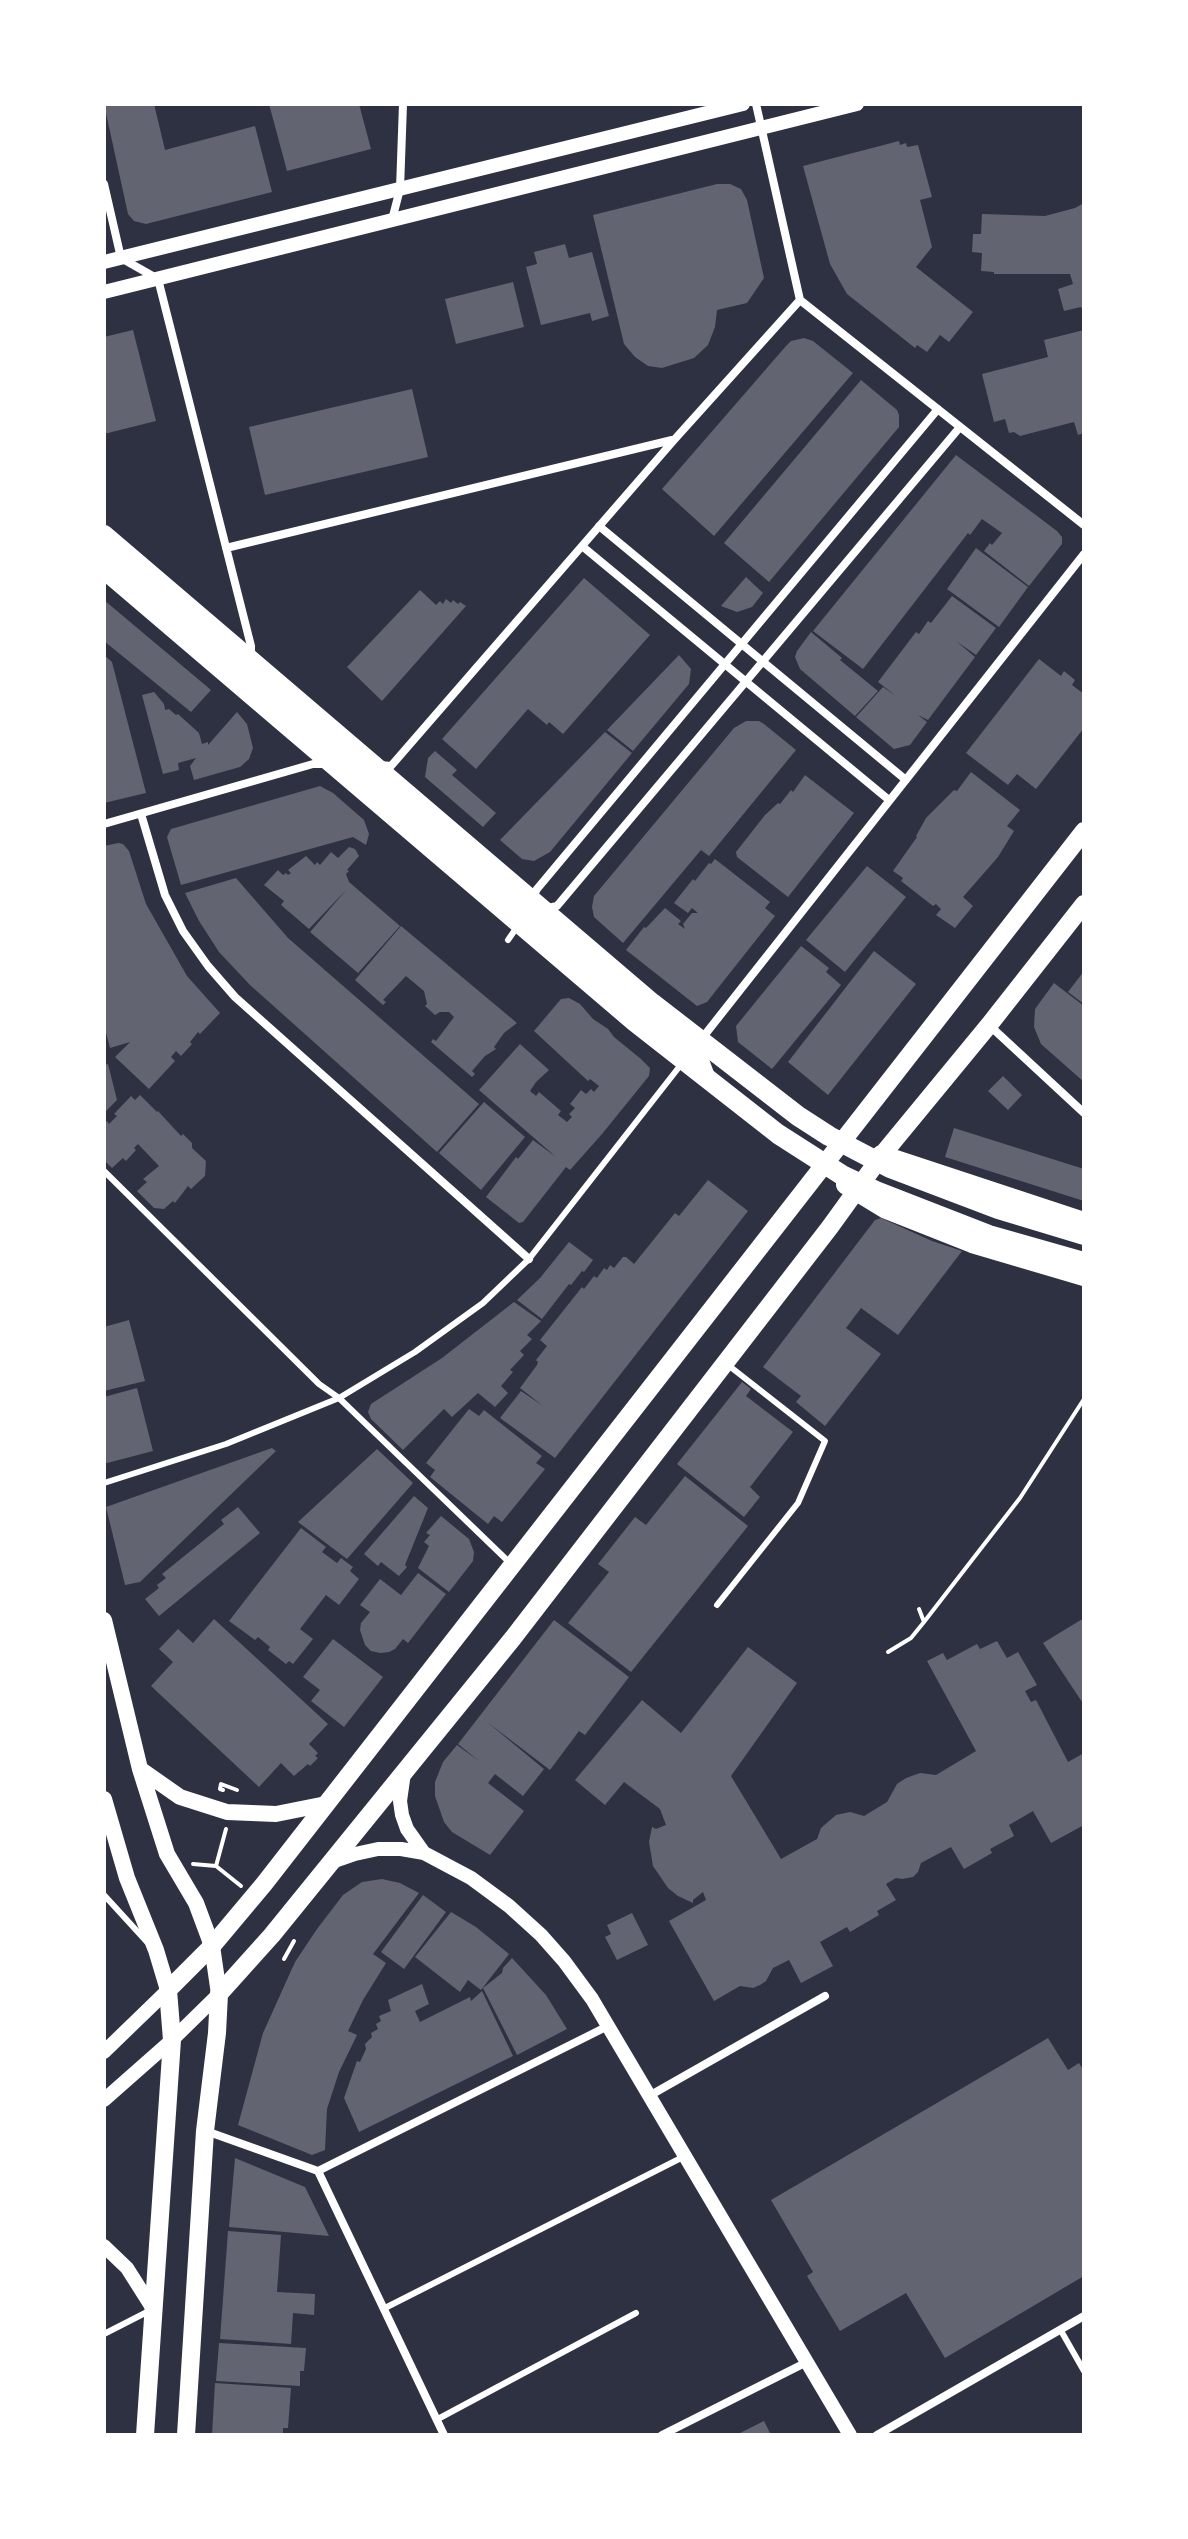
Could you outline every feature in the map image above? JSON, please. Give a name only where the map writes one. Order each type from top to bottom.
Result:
[{"type":"highway","points":[[104,535],[652,1003],[798,1116],[839,1142],[890,1168],[998,1209],[1084,1235]]},
{"type":"highway","points":[[104,569],[622,1011],[778,1134],[842,1175],[876,1191],[989,1235],[1084,1262]]},
{"type":"main road","points":[[104,554],[696,1057],[709,1087],[820,1169],[886,1210],[972,1244],[1084,1277]]},
{"type":"main road","points":[[304,725],[318,741],[320,754],[313,764]]},
{"type":"main road","points":[[168,1990],[212,1946],[326,1804],[1084,831]]},
{"type":"main road","points":[[219,1994],[272,1935],[513,1638],[882,1155],[1084,904]]},
{"type":"main road","points":[[696,1057],[732,1062],[818,1125],[882,1155],[1084,1221]]},
{"type":"main road","points":[[104,1620],[140,1769],[167,1854],[196,1903],[212,1946],[219,1994],[205,2131],[186,2435]]},
{"type":"main road","points":[[140,1769],[180,1797],[227,1812],[276,1814],[326,1804]]},
{"type":"main road","points":[[104,1799],[127,1878],[156,1950],[168,1990],[172,2040],[145,2435]]},
{"type":"street","points":[[392,220],[400,189],[403,104]]},
{"type":"street","points":[[104,262],[743,104]]},
{"type":"street","points":[[756,104],[800,300],[1084,525]]},
{"type":"street","points":[[104,292],[857,104]]},
{"type":"street","points":[[104,184],[121,258],[158,279],[251,646],[253,682]]},
{"type":"street","points":[[104,824],[313,764],[391,766],[800,300]]},
{"type":"street","points":[[524,913],[537,889],[938,409]]},
{"type":"street","points":[[524,913],[557,906],[960,427]]},
{"type":"street","points":[[226,548],[674,440]]},
{"type":"street","points":[[599,526],[906,780]]},
{"type":"street","points":[[582,546],[889,800]]},
{"type":"street","points":[[707,1032],[1084,554]]},
{"type":"street","points":[[141,814],[165,895],[183,931],[235,997],[529,1259]]},
{"type":"street","points":[[989,1025],[1084,1113]]},
{"type":"street","points":[[404,1772],[400,1801],[402,1815],[407,1829],[424,1853]]},
{"type":"street","points":[[332,1862],[378,1849],[424,1853],[471,1878],[541,1935],[564,1961],[608,2026],[850,2435]]},
{"type":"street","points":[[104,2052],[168,1990]]},
{"type":"street","points":[[104,2100],[219,1994]]},
{"type":"street","points":[[649,2096],[825,1996]]},
{"type":"street","points":[[318,2171],[608,2026]]},
{"type":"street","points":[[205,2131],[318,2171],[444,2435]]},
{"type":"street","points":[[104,2246],[127,2268],[153,2309]]},
{"type":"street","points":[[877,2435],[1084,2316]]},
{"type":"street","points":[[662,2435],[807,2362]]},
{"type":"lane","points":[[508,940],[524,913]]},
{"type":"lane","points":[[104,1483],[226,1444],[339,1398],[415,1352],[483,1303],[529,1259],[696,1057],[707,1032]]},
{"type":"lane","points":[[104,1171],[319,1384],[339,1398],[513,1565]]},
{"type":"lane","points":[[717,1605],[798,1503],[825,1441],[725,1363]]},
{"type":"lane","points":[[104,1895],[123,1919],[156,1950]]},
{"type":"lane","points":[[383,2309],[685,2156]]},
{"type":"lane","points":[[104,2334],[153,2309]]},
{"type":"lane","points":[[436,2420],[636,2313]]},
{"type":"lane","points":[[1060,2329],[1084,2371]]},
{"type":"path","points":[[888,1652],[911,1638],[924,1622],[1020,1498],[1084,1399]]},
{"type":"path","points":[[919,1609],[924,1622]]},
{"type":"path","points":[[184,1863],[216,1866],[251,1895]]},
{"type":"building","points":[[104,104],[154,104],[165,150],[255,126],[272,192],[146,224],[134,221],[128,214]]},
{"type":"building","points":[[269,104],[359,104],[371,149],[287,171]]},
{"type":"building","points":[[899,141],[900,145],[906,143],[907,147],[918,145],[932,197],[920,200],[932,247],[916,267],[973,312],[949,342],[940,335],[927,352],[917,345],[915,348],[847,294],[830,264],[803,166]]},
{"type":"building","points":[[717,184],[730,184],[741,189],[747,200],[764,278],[747,303],[717,310],[708,345],[694,358],[662,368],[648,366],[624,344],[593,215]]},
{"type":"building","points":[[1084,203],[1084,314],[1081,307],[1064,311],[1058,289],[1073,284],[1070,274],[994,274],[981,271],[982,253],[972,252],[973,234],[981,234],[982,214],[1045,216]]},
{"type":"building","points":[[565,244],[569,258],[592,252],[609,316],[592,321],[590,313],[541,325],[526,267],[537,264],[534,252]]},
{"type":"building","points":[[513,282],[524,327],[456,344],[445,299]]},
{"type":"building","points":[[133,330],[156,421],[104,434],[104,337]]},
{"type":"building","points":[[1084,330],[1084,433],[1078,435],[1074,422],[1020,436],[1009,433],[1005,419],[994,422],[982,374],[1048,357],[1044,340]]},
{"type":"building","points":[[804,338],[813,341],[853,373],[714,536],[662,489],[786,346],[791,341]]},
{"type":"building","points":[[861,380],[897,410],[899,427],[769,582],[724,543]]},
{"type":"building","points":[[412,389],[428,457],[265,495],[249,427]]},
{"type":"building","points":[[956,455],[1057,531],[1062,537],[1062,544],[1029,586],[984,551],[1002,533],[982,519],[863,669],[813,631]]},
{"type":"building","points":[[976,548],[1028,587],[999,627],[947,589]]},
{"type":"building","points":[[746,577],[763,593],[752,607],[737,612],[721,606]]},
{"type":"building","points":[[584,578],[650,635],[563,734],[528,709],[476,769],[442,739]]},
{"type":"building","points":[[420,590],[436,605],[440,601],[443,604],[446,599],[466,606],[382,701],[347,667]]},
{"type":"building","points":[[952,596],[996,628],[976,655],[956,641],[975,657],[928,720],[918,715],[927,722],[910,745],[894,749],[856,717],[883,687],[896,696],[878,682],[916,632],[919,634],[928,621],[931,623]]},
{"type":"building","points":[[104,600],[211,690],[191,712],[104,641]]},
{"type":"building","points":[[811,632],[878,691],[855,716],[800,669],[795,657]]},
{"type":"building","points":[[104,655],[112,662],[146,793],[104,803]]},
{"type":"building","points":[[679,655],[691,669],[689,684],[633,751],[607,730]]},
{"type":"building","points":[[1039,659],[1061,676],[1064,671],[1075,680],[1072,685],[1084,694],[1084,728],[1036,789],[1017,774],[1008,785],[966,753]]},
{"type":"building","points":[[154,692],[165,710],[178,714],[199,733],[202,744],[208,742],[208,745],[237,712],[247,724],[253,748],[249,759],[240,767],[194,780],[190,766],[196,758],[178,763],[179,770],[163,774],[142,695]]},
{"type":"building","points":[[746,721],[759,721],[796,750],[709,856],[701,850],[623,943],[594,917],[594,896],[734,728]]},
{"type":"building","points":[[605,732],[632,753],[550,852],[534,861],[522,859],[500,840]]},
{"type":"building","points":[[435,751],[457,770],[452,775],[496,813],[483,827],[425,777],[428,758]]},
{"type":"building","points":[[971,772],[1020,810],[1007,826],[1014,831],[998,857],[963,897],[973,906],[955,928],[936,915],[941,909],[936,904],[933,906],[893,871],[917,837],[926,818],[954,790],[957,791]]},
{"type":"building","points":[[805,775],[854,813],[788,897],[737,857],[736,852],[765,815],[780,804],[791,790],[793,792]]},
{"type":"building","points":[[320,786],[333,793],[364,820],[369,834],[366,845],[353,837],[181,885],[167,837],[171,829]]},
{"type":"building","points":[[118,843],[129,851],[146,904],[187,976],[220,1013],[200,1034],[198,1032],[181,1056],[176,1051],[171,1057],[175,1061],[149,1089],[115,1057],[130,1042],[110,1048],[104,1025],[104,846]]},
{"type":"building","points":[[349,847],[355,849],[359,856],[347,870],[349,882],[400,926],[358,973],[310,932],[347,889],[309,929],[281,905],[284,901],[264,885],[278,870],[283,875],[291,873],[288,870],[306,856],[315,865],[317,862],[320,865],[331,852],[338,858]]},
{"type":"building","points":[[715,859],[770,902],[765,908],[775,916],[707,1002],[697,1006],[626,950],[644,927],[665,908],[681,921],[678,924],[685,929],[683,924],[692,913],[698,913],[692,908],[688,913],[674,903],[693,879],[695,881]]},
{"type":"building","points":[[867,866],[906,897],[845,972],[806,940]]},
{"type":"building","points":[[236,878],[288,938],[479,1104],[437,1152],[250,985],[219,952],[185,893]]},
{"type":"building","points":[[401,926],[517,1023],[504,1033],[494,1047],[496,1049],[472,1071],[475,1074],[472,1077],[431,1042],[433,1039],[436,1041],[454,1017],[449,1012],[435,1015],[425,1006],[424,991],[406,976],[383,1000],[386,1002],[383,1005],[355,980]]},
{"type":"building","points":[[801,946],[829,968],[826,972],[841,985],[772,1069],[738,1042],[736,1026]]},
{"type":"building","points":[[874,951],[916,984],[828,1095],[788,1062]]},
{"type":"building","points":[[1084,971],[1084,1004],[1068,992]]},
{"type":"building","points":[[1054,983],[1084,1006],[1084,1082],[1041,1044],[1034,1027],[1035,1009]]},
{"type":"building","points":[[569,998],[580,1004],[593,1019],[641,1059],[650,1068],[649,1076],[602,1134],[570,1170],[566,1167],[523,1222],[519,1223],[486,1197],[533,1140],[556,1157],[479,1090],[520,1044],[549,1070],[530,1091],[536,1096],[539,1092],[561,1111],[558,1115],[567,1122],[572,1117],[569,1114],[575,1108],[570,1104],[581,1090],[586,1094],[591,1089],[594,1092],[599,1086],[590,1079],[588,1081],[534,1031],[561,999]]},
{"type":"building","points":[[108,1064],[117,1100],[104,1113],[104,1065]]},
{"type":"building","points":[[1003,1076],[1022,1095],[1008,1110],[988,1091]]},
{"type":"building","points":[[140,1095],[192,1143],[192,1148],[206,1161],[205,1176],[191,1189],[188,1186],[175,1203],[173,1201],[164,1209],[154,1208],[137,1191],[147,1182],[143,1179],[159,1166],[138,1144],[126,1161],[123,1158],[112,1168],[104,1160],[104,1124],[107,1121],[109,1124],[117,1116],[114,1114],[131,1096],[135,1100]]},
{"type":"building","points":[[484,1102],[525,1137],[481,1190],[439,1153]]},
{"type":"building","points":[[954,1128],[1084,1169],[1084,1201],[945,1157]]},
{"type":"building","points":[[708,1180],[748,1211],[555,1458],[500,1418],[521,1391],[543,1406],[520,1388],[547,1346],[540,1340],[594,1276],[597,1278],[610,1265],[614,1268],[623,1257],[634,1264],[675,1213],[679,1216]]},
{"type":"building","points":[[881,1218],[962,1251],[898,1335],[861,1308],[846,1328],[881,1354],[825,1426],[796,1402],[801,1396],[763,1367],[875,1220]]},
{"type":"building","points":[[569,1242],[593,1260],[569,1284],[542,1319],[517,1300],[540,1278]]},
{"type":"building","points":[[514,1302],[541,1321],[527,1335],[532,1339],[520,1351],[524,1355],[501,1386],[508,1393],[495,1407],[478,1393],[452,1417],[444,1409],[403,1450],[371,1419],[368,1412],[371,1404],[442,1358]]},
{"type":"building","points":[[129,1320],[145,1381],[104,1391],[104,1327]]},
{"type":"building","points":[[742,1382],[751,1389],[746,1396],[793,1432],[750,1487],[760,1497],[744,1517],[677,1464]]},
{"type":"building","points":[[137,1388],[153,1451],[107,1463],[104,1461],[104,1397]]},
{"type":"building","points":[[469,1409],[479,1416],[484,1410],[542,1456],[536,1463],[545,1469],[502,1522],[494,1516],[488,1524],[430,1477],[435,1470],[426,1463]]},
{"type":"building","points":[[272,1448],[276,1451],[140,1582],[125,1585],[106,1507]]},
{"type":"building","points":[[377,1449],[413,1483],[347,1559],[298,1522]]},
{"type":"building","points":[[685,1476],[748,1526],[631,1672],[568,1623],[609,1572],[598,1564],[635,1517],[646,1525]]},
{"type":"building","points":[[414,1496],[428,1508],[405,1565],[407,1567],[399,1576],[381,1562],[378,1566],[364,1554]]},
{"type":"building","points":[[238,1507],[260,1533],[159,1616],[145,1599],[166,1578],[162,1574],[224,1524],[221,1520]]},
{"type":"building","points":[[441,1516],[469,1539],[474,1552],[473,1561],[449,1592],[418,1568],[429,1546],[424,1542],[430,1535],[426,1533]]},
{"type":"building","points":[[301,1528],[326,1547],[322,1552],[337,1563],[341,1558],[353,1567],[350,1571],[359,1579],[339,1605],[326,1595],[300,1629],[313,1639],[293,1664],[289,1661],[286,1664],[268,1650],[270,1647],[258,1637],[255,1640],[229,1621]]},
{"type":"building","points":[[418,1573],[446,1594],[408,1643],[403,1639],[389,1652],[371,1651],[365,1645],[360,1630],[361,1623],[370,1612],[360,1605],[380,1579],[401,1595]]},
{"type":"building","points":[[1084,1618],[1084,1705],[1043,1643]]},
{"type":"building","points":[[214,1619],[328,1724],[309,1744],[318,1753],[315,1756],[318,1758],[294,1776],[281,1763],[259,1787],[151,1686],[173,1662],[159,1649],[178,1629],[193,1643]]},
{"type":"building","points":[[554,1620],[629,1677],[585,1735],[579,1731],[550,1770],[487,1722],[544,1769],[523,1796],[495,1774],[488,1783],[524,1811],[490,1855],[452,1832],[444,1822],[435,1796],[435,1782],[443,1762],[457,1745],[479,1761],[458,1744]]},
{"type":"building","points":[[333,1639],[383,1677],[344,1727],[311,1701],[320,1690],[303,1677]]},
{"type":"building","points":[[997,1641],[1007,1658],[1018,1652],[1037,1685],[1025,1691],[1031,1702],[1036,1700],[1068,1762],[1084,1753],[1084,1825],[1051,1843],[1033,1811],[1009,1825],[1014,1836],[964,1869],[951,1847],[921,1863],[913,1877],[896,1878],[886,1884],[896,1900],[877,1911],[879,1915],[850,1932],[847,1927],[820,1942],[833,1966],[801,1983],[789,1960],[773,1968],[760,1985],[753,1988],[740,1986],[714,2001],[669,1921],[706,1900],[703,1892],[693,1903],[678,1896],[668,1888],[653,1866],[649,1842],[652,1827],[656,1829],[666,1825],[660,1809],[624,1782],[605,1805],[575,1780],[642,1700],[681,1733],[748,1647],[797,1683],[731,1776],[781,1859],[817,1839],[821,1828],[836,1815],[850,1812],[864,1816],[887,1802],[897,1784],[906,1778],[920,1773],[936,1775],[976,1751],[927,1661],[943,1653],[947,1660],[977,1644],[980,1649]]},
{"type":"building","points":[[382,1879],[400,1883],[419,1893],[373,1954],[386,1963],[348,2031],[357,2035],[339,2072],[327,2109],[325,2150],[312,2155],[238,2125],[263,2033],[295,1962],[343,1895],[362,1882]]},
{"type":"building","points":[[423,1895],[446,1912],[404,1969],[381,1952]]},
{"type":"building","points":[[451,1912],[476,1927],[509,1954],[481,1990],[468,1980],[460,1992],[415,1957]]},
{"type":"building","points":[[632,1913],[648,1945],[617,1960],[605,1937],[611,1934],[607,1925]]},
{"type":"building","points":[[512,1958],[546,1995],[567,2029],[517,2055],[483,1988],[502,1973]]},
{"type":"building","points":[[422,1984],[429,2004],[415,2011],[420,2022],[470,1997],[471,2001],[482,1991],[513,2056],[359,2132],[344,2098],[357,2061],[360,2062],[371,2033],[378,2029],[379,2016],[391,2011],[388,2000]]},
{"type":"building","points":[[1048,2038],[1068,2070],[1079,2063],[1084,2071],[1084,2276],[945,2358],[906,2293],[840,2331],[807,2276],[813,2272],[771,2200]]},
{"type":"building","points":[[235,2158],[305,2187],[329,2236],[229,2227]]},
{"type":"building","points":[[228,2231],[281,2235],[277,2292],[315,2294],[314,2315],[293,2313],[291,2344],[220,2339]]},
{"type":"building","points":[[219,2343],[306,2348],[300,2386],[216,2381]]},
{"type":"building","points":[[215,2383],[291,2388],[288,2428],[283,2428],[283,2435],[212,2435]]},
{"type":"building","points":[[764,2421],[771,2435],[736,2435]]}]
